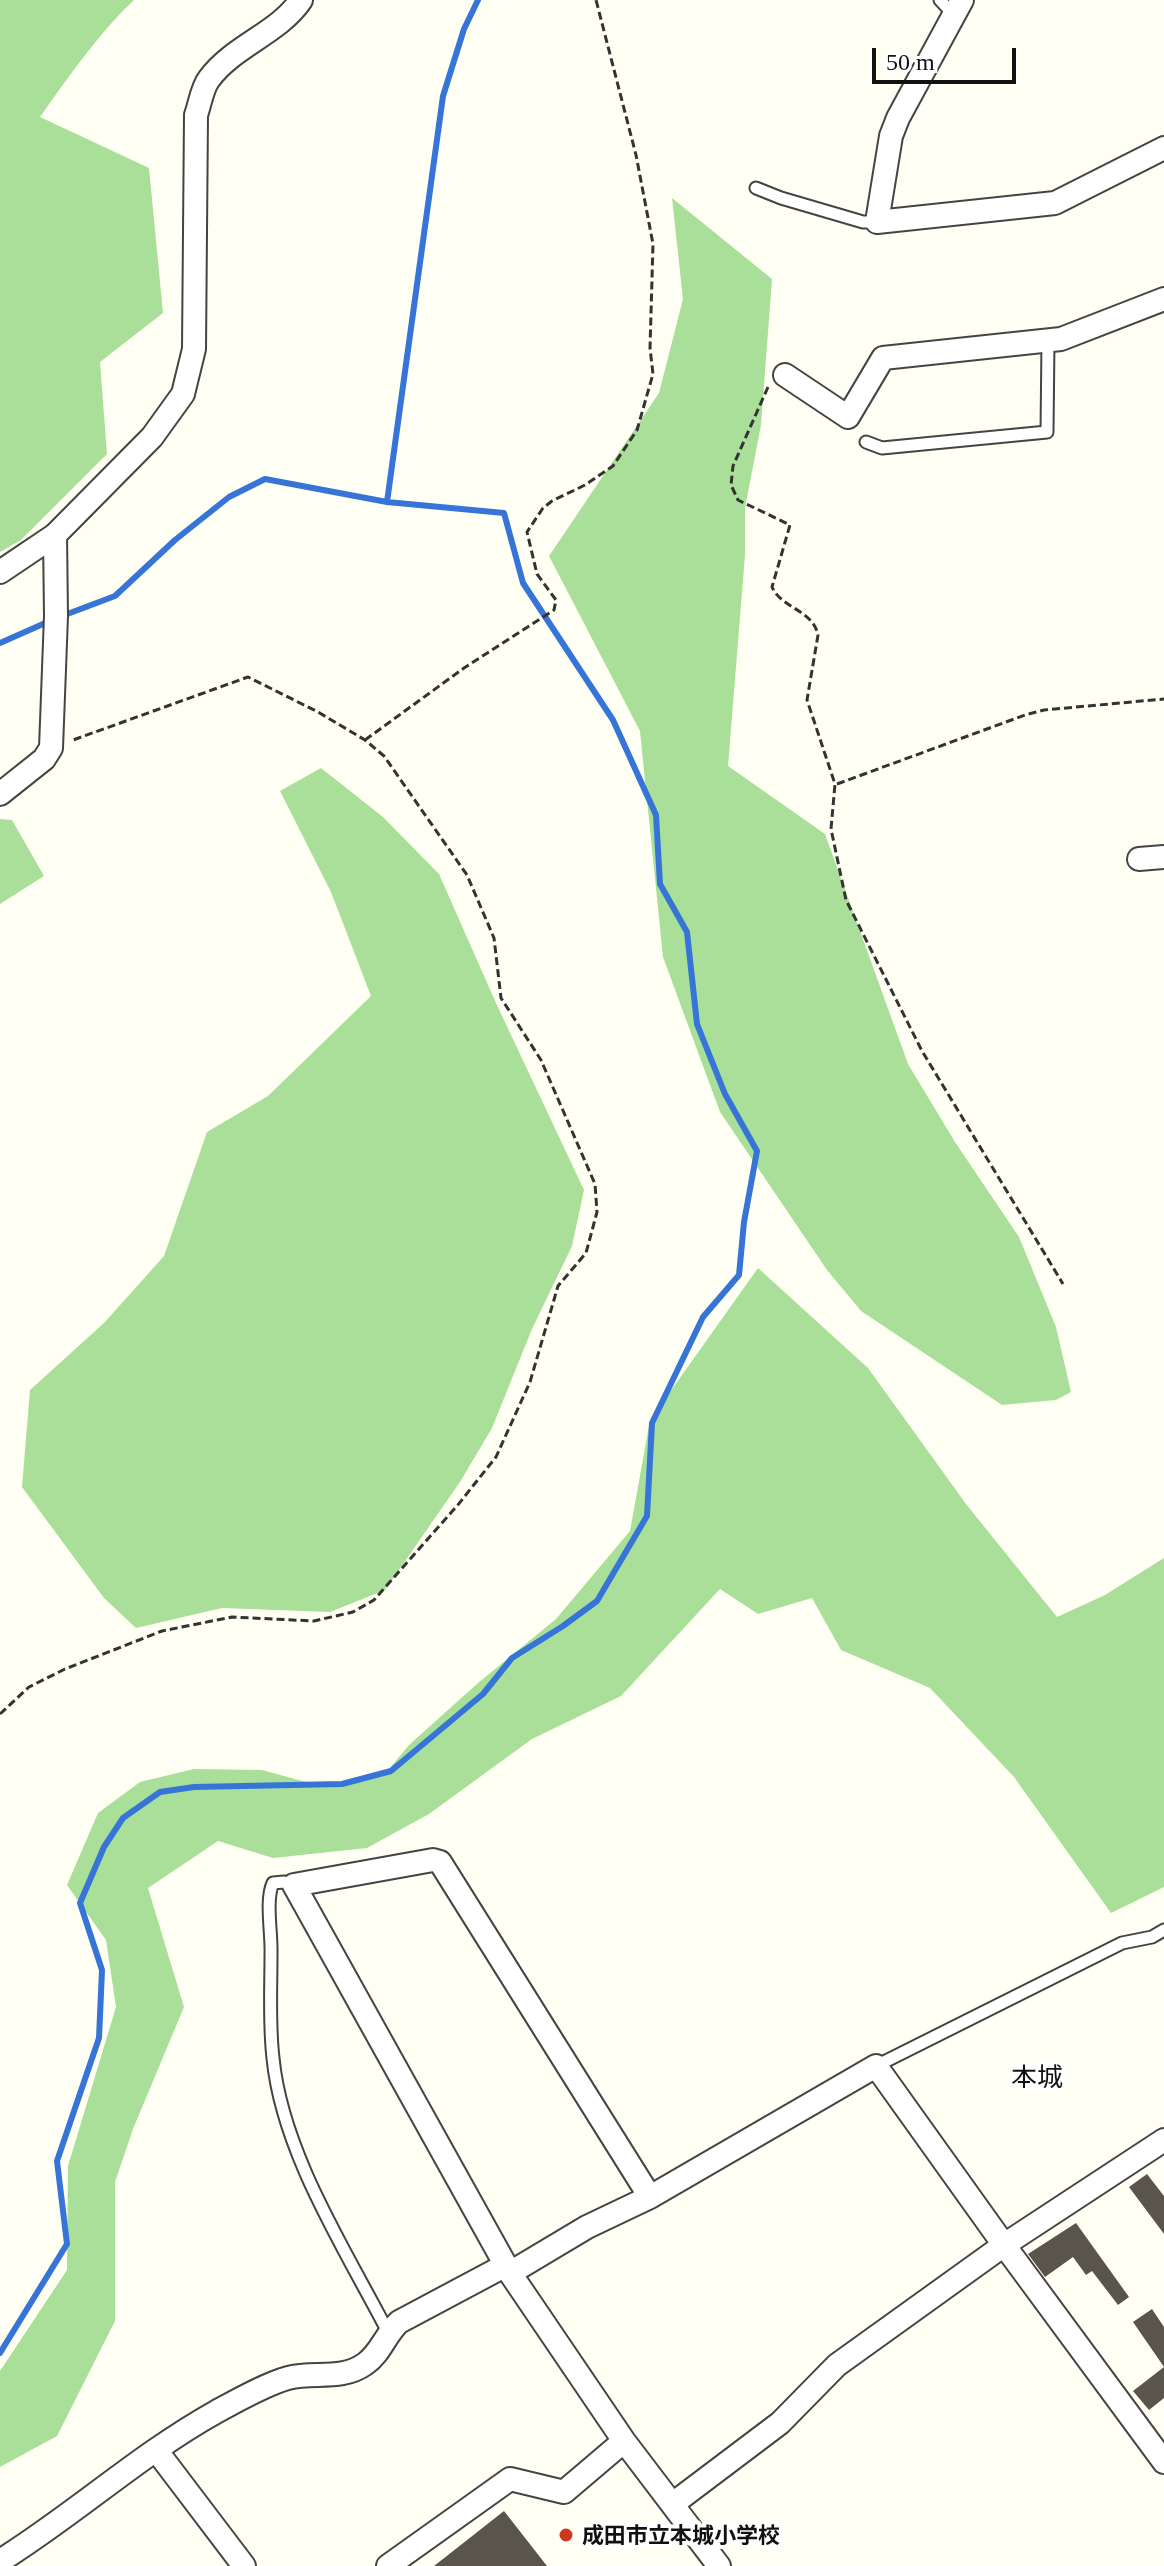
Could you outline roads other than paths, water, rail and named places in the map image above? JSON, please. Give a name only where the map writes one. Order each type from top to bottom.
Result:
[{"type":"street","points":[[0,572],[55,535],[152,437],[183,394],[194,349],[196,115],[207,80],[240,49],[294,11],[301,0]]},
{"type":"street","points":[[952,5],[891,136],[877,222],[1055,203],[1164,148]]},
{"type":"street","points":[[785,375],[848,417],[883,358],[1061,339],[1164,299]]},
{"type":"street","points":[[0,794],[44,759],[51,748],[56,616],[55,535]]},
{"type":"street","points":[[1139,859],[1164,857]]},
{"type":"street","points":[[650,2197],[440,1862],[433,1860],[294,1885],[508,2269],[624,2441],[719,2566]]},
{"type":"street","points":[[0,2561],[44,2534],[156,2450],[216,2412],[286,2379],[347,2373],[356,2369],[377,2353],[388,2332],[399,2322],[650,2197],[876,2066],[1164,2462]]},
{"type":"street","points":[[674,2503],[780,2423],[837,2365],[1004,2245],[1164,2140]]},
{"type":"street","points":[[388,2566],[510,2479],[564,2492],[624,2441]]},
{"type":"street","points":[[156,2450],[244,2566]]},
{"type":"lane","points":[[756,188],[863,222],[877,222]]},
{"type":"lane","points":[[866,442],[882,448],[1047,432],[1048,341]]},
{"type":"lane","points":[[294,1885],[273,1883],[268,1893],[272,1925],[273,2060],[289,2132],[304,2171],[388,2332]]},
{"type":"lane","points":[[876,2066],[1122,1943],[1152,1937],[1164,1930]]},
{"type":"waterway","points":[[387,502],[443,96],[464,29],[478,0]]},
{"type":"waterway","points":[[0,2353],[67,2244],[57,2161],[99,2038],[102,1970],[80,1903],[104,1847],[123,1818],[160,1792],[194,1787],[342,1784],[391,1771],[483,1694],[512,1658],[597,1601],[647,1516],[652,1423],[703,1317],[739,1275],[744,1222],[757,1151],[725,1094],[697,1024],[687,932],[660,884],[656,815],[613,720],[523,583],[504,513],[387,502],[265,479],[229,497],[175,540],[115,596],[62,616]]},
{"type":"waterway","points":[[0,643],[52,620]]},
{"type":"place","name":"成田市立本城小学校","points":[[566,2535]]},
{"type":"district","name":"本城","points":[[1037,2076]]}]
